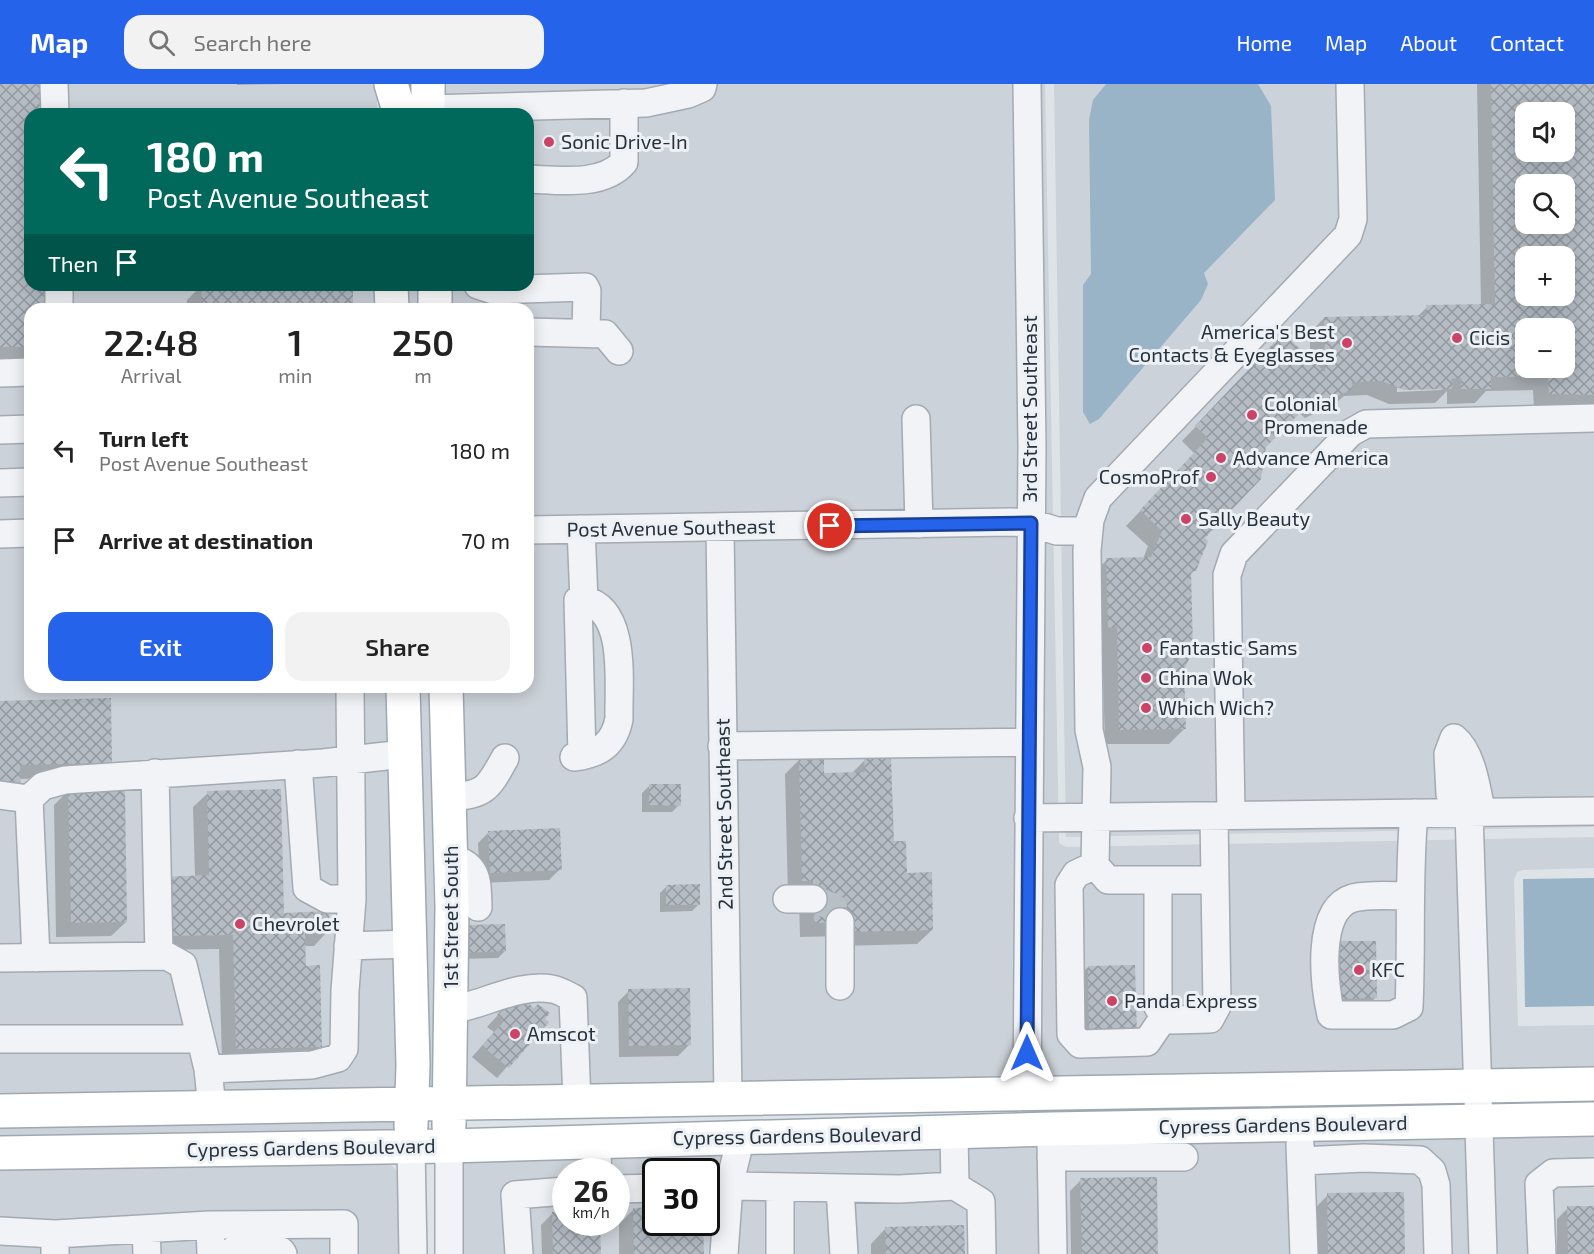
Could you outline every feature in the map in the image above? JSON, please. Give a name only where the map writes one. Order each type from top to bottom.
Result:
[{"type":"main road","points":[[389,84],[421,105]]},
{"type":"main road","points":[[388,108],[389,84]]},
{"type":"main road","name":"1st Street South","points":[[403,693],[413,1065],[411,1146]]},
{"type":"main road","name":"1st Street South","points":[[446,693],[451,858],[449,1146]]},
{"type":"main road","name":"Cypress Gardens Boulevard","points":[[0,1111],[1594,1084]]},
{"type":"main road","points":[[868,1134],[872,1129],[909,1121],[992,1108],[1027,1094]]},
{"type":"main road","points":[[741,1137],[753,1116],[853,1109],[874,1097]]},
{"type":"main road","name":"Cypress Gardens Boulevard","points":[[0,1153],[449,1146],[597,1156],[741,1137],[954,1132],[1051,1143],[1300,1124],[1594,1119]]},
{"type":"street","points":[[54,84],[55,108]]},
{"type":"street","points":[[523,108],[646,103],[688,94],[702,88],[703,84]]},
{"type":"street","name":"3rd Street Southeast","points":[[1027,84],[1031,523],[1027,1094]]},
{"type":"street","points":[[1215,880],[1108,880],[1095,865],[1097,767],[1089,730],[1088,531],[1093,507],[1098,498],[1348,235],[1353,219],[1350,84]]},
{"type":"street","points":[[534,179],[604,178],[618,170],[624,162],[624,103]]},
{"type":"street","points":[[421,105],[442,108]]},
{"type":"street","points":[[534,289],[585,287],[587,291],[586,331]]},
{"type":"street","points":[[534,332],[586,331],[605,334],[619,351]]},
{"type":"street","points":[[0,373],[24,372]]},
{"type":"street","points":[[1158,880],[1158,1007],[1172,1020],[1210,1019],[1217,1006],[1215,880],[1222,815],[1227,575],[1234,554],[1350,433],[1366,424],[1594,418]]},
{"type":"street","points":[[916,419],[919,524]]},
{"type":"street","points":[[0,430],[24,429]]},
{"type":"street","points":[[0,483],[24,482]]},
{"type":"street","name":"Post Avenue Southeast","points":[[534,530],[1031,523],[1057,531],[1088,531]]},
{"type":"street","name":"2nd Street Southeast","points":[[720,528],[728,1100]]},
{"type":"street","points":[[581,529],[588,602],[588,754],[616,731],[619,719],[616,635],[608,617],[588,602]]},
{"type":"street","points":[[0,534],[24,533]]},
{"type":"street","points":[[208,1069],[312,1065],[338,1058],[344,1049],[352,899],[350,693]]},
{"type":"street","points":[[722,746],[1029,742]]},
{"type":"street","points":[[36,957],[29,799],[43,786],[65,780],[298,764],[404,754]]},
{"type":"street","points":[[449,797],[480,793],[492,781],[505,758]]},
{"type":"street","points":[[298,764],[307,888],[327,899],[352,899]]},
{"type":"street","points":[[155,773],[159,956]]},
{"type":"street","points":[[0,795],[29,799]]},
{"type":"street","points":[[1028,818],[1594,811]]},
{"type":"street","points":[[1469,812],[1483,1254]]},
{"type":"street","points":[[1409,897],[1352,898],[1334,910],[1326,929],[1326,996],[1331,1015],[1393,1014],[1409,1007],[1409,897],[1414,813]]},
{"type":"street","points":[[451,858],[467,863],[476,873],[478,906]]},
{"type":"street","points":[[1095,865],[1076,874],[1069,885],[1071,1034],[1080,1044],[1147,1042],[1166,1014]]},
{"type":"street","points":[[840,922],[840,986]]},
{"type":"street","points":[[348,945],[409,944]]},
{"type":"street","points":[[0,958],[167,956],[183,965],[208,1069],[212,1108]]},
{"type":"street","points":[[451,1010],[471,1007],[514,991],[552,989],[573,998],[577,1102]]},
{"type":"street","points":[[0,1039],[200,1039]]},
{"type":"street","points":[[1300,1124],[1304,1254]]},
{"type":"street","points":[[954,1132],[956,1186]]},
{"type":"street","points":[[720,1182],[741,1137]]},
{"type":"street","points":[[1053,1254],[1051,1143],[1184,1156]]},
{"type":"street","points":[[411,1146],[413,1254]]},
{"type":"street","points":[[449,1146],[449,1254]]},
{"type":"street","points":[[1301,1161],[1364,1158],[1420,1160],[1432,1171],[1436,1185],[1438,1254]]},
{"type":"street","points":[[1542,1254],[1539,1184],[1552,1173],[1594,1172]]},
{"type":"street","points":[[720,1186],[840,1188],[956,1186],[981,1202],[982,1254]]},
{"type":"street","points":[[780,1188],[780,1254]]},
{"type":"street","points":[[840,1188],[844,1254]]},
{"type":"street","points":[[519,1254],[514,1195],[552,1192]]},
{"type":"street","points":[[720,1209],[724,1254]]},
{"type":"street","points":[[0,1231],[55,1244],[146,1241],[210,1225],[344,1224],[344,1254]]},
{"type":"street","points":[[210,1225],[211,1254]]},
{"type":"street","points":[[227,1254],[239,1248],[262,1247],[282,1251],[283,1254]]},
{"type":"shaded area","points":[[0,84],[377,84],[377,108],[24,108],[24,291],[382,291],[382,303],[24,303],[24,521],[0,522]]},
{"type":"shaded area","points":[[438,84],[1017,84],[1021,511],[534,519],[534,303],[442,303],[442,291],[534,291],[534,108],[438,108]]},
{"type":"shaded area","points":[[1037,84],[1045,84],[1059,843],[1066,847],[1594,837],[1594,868],[1523,870],[1517,872],[1514,880],[1518,1026],[1594,1025],[1594,1072],[1037,1083]]},
{"type":"shaded area","points":[[1054,84],[1594,84],[1594,827],[1066,837]]},
{"type":"shaded area","points":[[402,291],[422,291],[422,303],[402,303]]},
{"type":"shaded area","points":[[1020,534],[1017,1083],[739,1088],[730,539]]},
{"type":"shaded area","points":[[710,539],[718,1088],[459,1092],[450,693],[534,693],[534,542]]},
{"type":"shaded area","points":[[24,544],[24,693],[392,693],[401,1093],[0,1099],[0,545]]},
{"type":"shaded area","points":[[413,693],[429,693],[438,1092],[422,1092]]},
{"type":"shaded area","points":[[400,1116],[400,1134],[0,1141],[0,1122]]},
{"type":"shaded area","points":[[1594,1131],[1594,1254],[1493,1254],[1488,1133]]},
{"type":"shaded area","points":[[1468,1133],[1473,1254],[459,1254],[459,1157]]},
{"type":"shaded area","points":[[384,1158],[400,1174],[401,1254],[0,1254],[0,1162]]},
{"type":"water","points":[[1106,84],[1258,84],[1271,106],[1275,200],[1204,273],[1208,284],[1201,300],[1099,419],[1090,424],[1083,412],[1083,285],[1091,274],[1089,120],[1093,100]]},
{"type":"water","points":[[1594,878],[1594,1006],[1525,1007],[1523,879]]},
{"type":"building","points":[[0,84],[46,84],[47,108],[24,108],[24,291],[49,291],[49,303],[24,303],[24,347],[0,347]]},
{"type":"building","name":"Colonial Promenade","points":[[1491,84],[1594,84],[1594,395],[1549,394],[1548,378],[1575,378],[1575,318],[1515,318],[1515,377],[1491,377],[1491,389],[1461,389],[1461,378],[1451,379],[1452,389],[1404,390],[1382,381],[1352,382],[1353,389],[1320,404],[1314,399],[1266,447],[1261,479],[1205,538],[1208,541],[1196,571],[1191,571],[1193,650],[1184,670],[1186,729],[1119,730],[1117,627],[1108,628],[1106,558],[1151,557],[1162,531],[1140,510],[1208,438],[1195,426],[1283,333],[1325,372],[1324,317],[1427,315],[1426,305],[1495,304]]},
{"type":"building","points":[[201,291],[353,291],[353,303],[202,303]]},
{"type":"building","points":[[111,698],[112,763],[20,765],[21,787],[0,788],[0,701]]},
{"type":"building","points":[[824,757],[824,773],[865,772],[864,759],[891,758],[894,841],[906,841],[907,873],[932,872],[933,930],[852,932],[852,922],[814,923],[813,881],[802,881],[799,758]]},
{"type":"building","points":[[649,784],[681,784],[681,806],[649,805]]},
{"type":"building","points":[[125,788],[127,922],[71,923],[68,789]]},
{"type":"building","points":[[281,789],[284,913],[329,911],[330,931],[305,932],[306,966],[320,965],[322,1047],[236,1049],[233,935],[163,936],[161,877],[209,875],[207,791]]},
{"type":"building","points":[[560,828],[562,870],[490,873],[488,831]]},
{"type":"building","points":[[700,884],[700,905],[666,905],[666,885]]},
{"type":"building","points":[[505,924],[506,951],[464,953],[463,925]]},
{"type":"building","name":"KFC","points":[[1340,941],[1376,941],[1377,998],[1341,999]]},
{"type":"building","name":"Panda Express","points":[[1135,965],[1137,1036],[1089,1037],[1088,966]]},
{"type":"building","points":[[690,988],[691,1045],[629,1046],[628,989]]},
{"type":"building","name":"Amscot","points":[[523,998],[534,1008],[538,1004],[550,1013],[545,1019],[549,1022],[509,1068],[482,1046],[504,1021],[497,1015],[509,1002],[515,1007]]},
{"type":"building","points":[[1157,1177],[1158,1254],[1082,1254],[1080,1178]]},
{"type":"building","points":[[1404,1192],[1405,1254],[1328,1254],[1327,1193]]},
{"type":"building","points":[[1567,1206],[1594,1206],[1594,1254],[1568,1254]]},
{"type":"building","points":[[633,1208],[642,1208],[642,1236],[703,1236],[704,1254],[634,1254]]},
{"type":"building","points":[[964,1225],[965,1254],[886,1254],[885,1227]]},
{"type":"building","points":[[553,1236],[600,1236],[601,1254],[553,1254]]},
{"type":"tunnel","points":[[813,899],[833,907],[840,922]]},
{"type":"place","name":"Sonic Drive-In","points":[[549,142]]},
{"type":"place","name":"Cicis","points":[[1457,338]]},
{"type":"place","name":"America's Best Contacts & Eyeglasses","points":[[1347,343]]},
{"type":"place","name":"Colonial Promenade","points":[[1252,415]]},
{"type":"place","name":"Advance America","points":[[1221,458]]},
{"type":"place","name":"CosmoProf","points":[[1211,477]]},
{"type":"place","name":"Sally Beauty","points":[[1186,519]]},
{"type":"place","name":"Fantastic Sams","points":[[1147,648]]},
{"type":"place","name":"China Wok","points":[[1146,678]]},
{"type":"place","name":"Which Wich?","points":[[1146,708]]},
{"type":"place","name":"Chevrolet","points":[[240,924]]},
{"type":"place","name":"KFC","points":[[1359,970]]},
{"type":"place","name":"Panda Express","points":[[1112,1001]]},
{"type":"place","name":"Amscot","points":[[515,1034]]},
{"type":"route","points":[[830,526],[1031,523],[1027,1053]]}]
